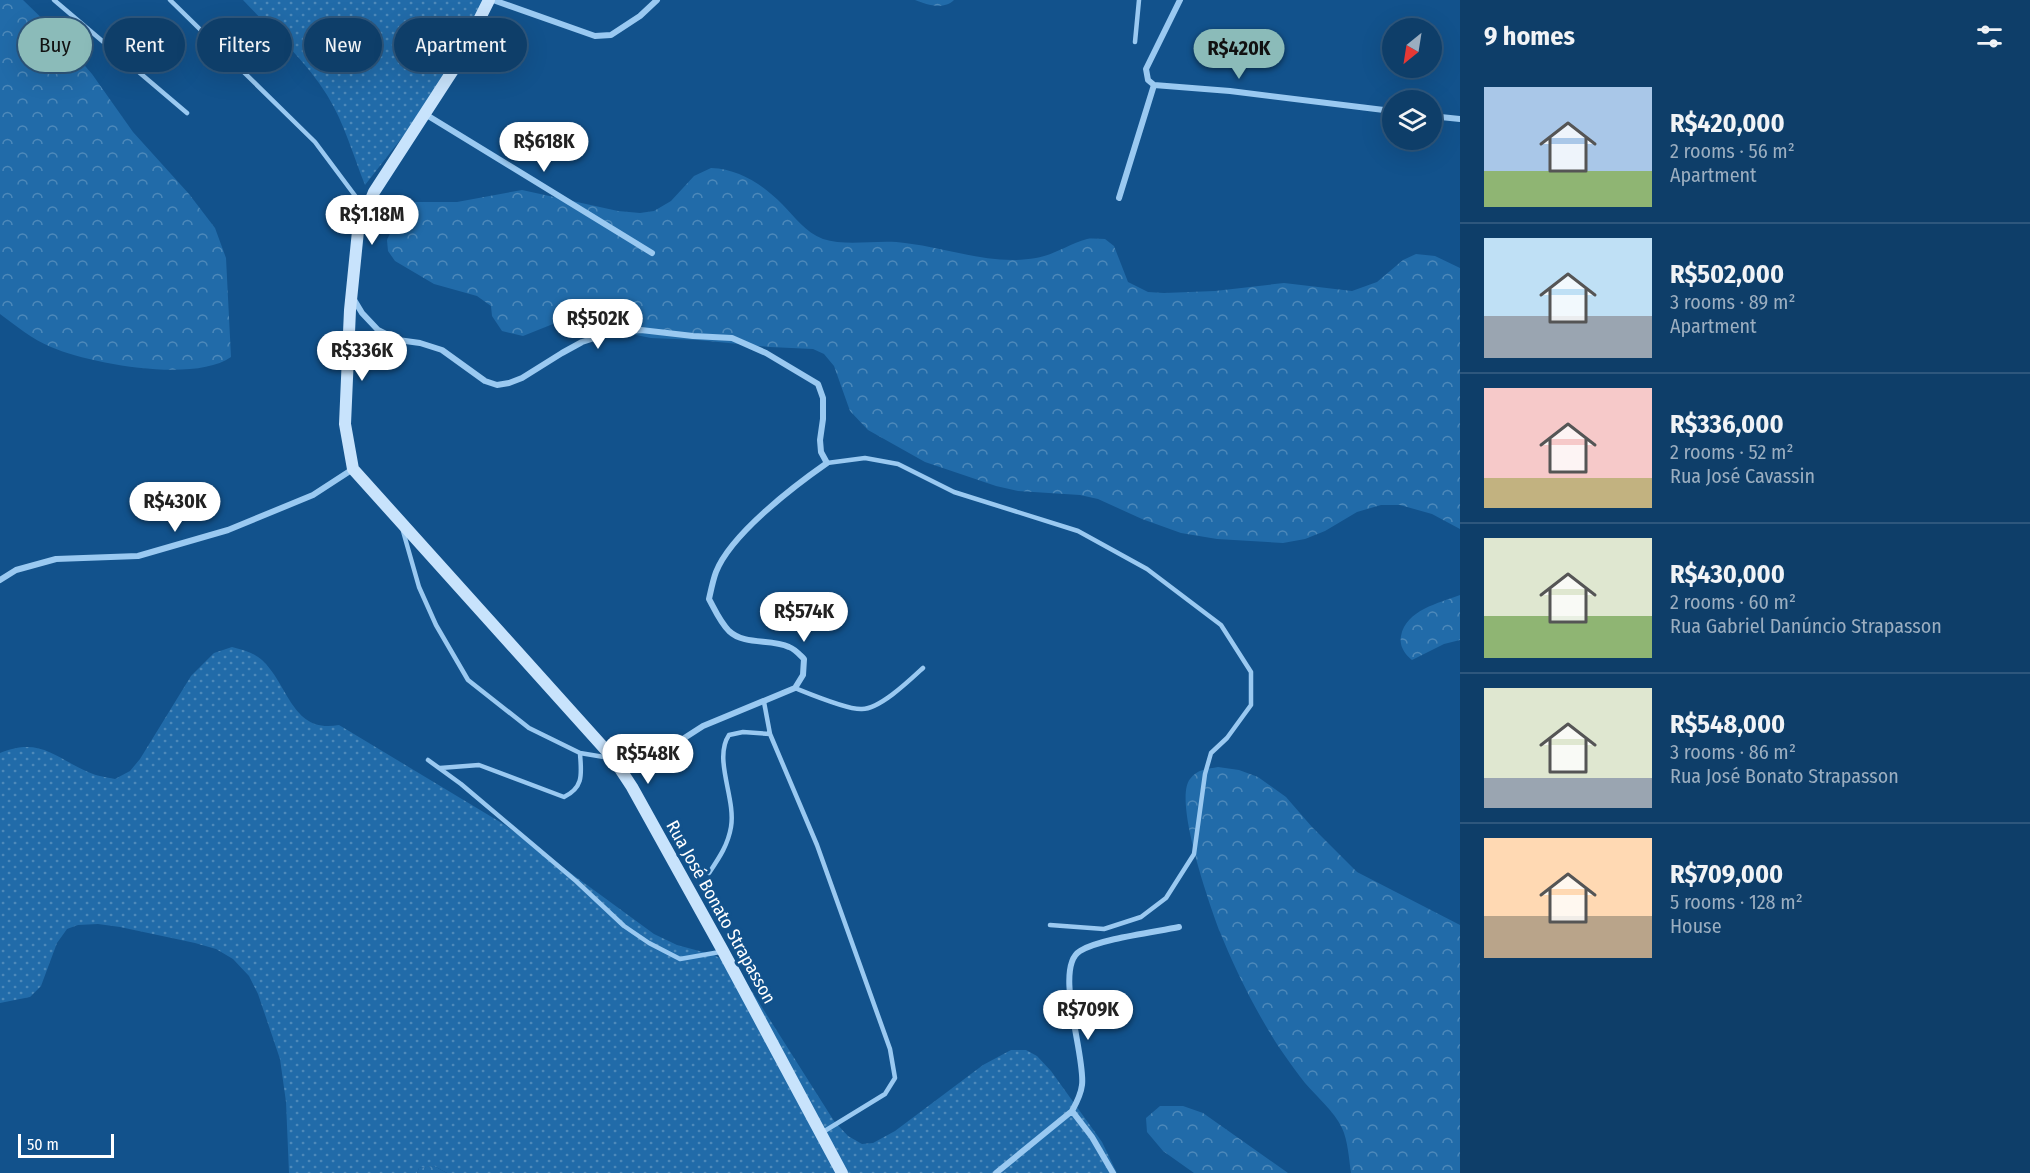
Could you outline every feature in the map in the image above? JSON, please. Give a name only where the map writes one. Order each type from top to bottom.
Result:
[{"type":"street","points":[[0,580],[16,570],[56,560],[138,556],[228,530],[313,495],[352,469],[345,424],[358,231],[374,192],[457,64],[491,0],[595,36],[611,35],[640,16],[657,0]]},
{"type":"street","points":[[1180,0],[1146,69],[1148,80],[1154,85],[1230,91],[1382,110]]},
{"type":"street","points":[[1119,198],[1154,85]]},
{"type":"street","points":[[423,114],[652,253]]},
{"type":"street","points":[[1442,117],[1460,119]]},
{"type":"street","points":[[352,296],[362,313],[378,330],[398,340],[420,343],[442,350],[485,381],[497,385],[522,378],[572,347],[610,333],[641,330],[732,338],[766,353],[818,384],[823,398],[821,452],[827,463],[795,485],[735,542],[717,571],[709,599],[720,620],[731,633],[747,640],[790,647],[804,659],[803,675],[795,688],[704,726],[658,755],[635,762],[613,758]]},
{"type":"street","name":"Rua José Bonato Strapasson","points":[[352,469],[613,758],[632,787],[723,951],[842,1173]]},
{"type":"street","points":[[996,1173],[1072,1111],[1079,1097],[1083,1083],[1074,1029],[1069,969],[1072,957],[1081,950],[1105,942],[1179,927]]},
{"type":"street","points":[[1072,1111],[1092,1137],[1113,1173]]},
{"type":"lane","points":[[54,0],[187,113]]},
{"type":"lane","points":[[170,0],[315,142],[367,211]]},
{"type":"lane","points":[[1135,42],[1138,0]]},
{"type":"lane","points":[[827,463],[865,458],[898,464],[954,492],[1078,531],[1147,569],[1221,625],[1251,672],[1251,705],[1227,738],[1211,753],[1205,774],[1194,854],[1167,898],[1142,917],[1104,929],[1050,925]]},
{"type":"lane","points":[[401,523],[419,586],[436,625],[468,680],[529,728],[580,753],[613,758]]},
{"type":"lane","points":[[795,688],[833,702],[863,709],[890,698],[923,668]]},
{"type":"lane","points":[[764,702],[770,734],[825,866],[890,1049],[895,1078],[885,1094],[820,1133]]},
{"type":"lane","points":[[709,873],[726,848],[732,824],[722,752],[724,743],[729,735],[743,732],[770,734]]},
{"type":"lane","points":[[440,768],[479,765],[564,797],[574,792],[582,778],[580,753]]},
{"type":"lane","points":[[428,760],[512,827],[624,926],[650,943],[680,959],[723,951]]},
{"type":"green space","points":[[0,0],[23,0],[42,18],[18,18],[18,72],[90,72],[133,132],[189,194],[215,228],[226,258],[231,357],[214,365],[193,369],[168,370],[116,364],[51,347],[0,314]]},
{"type":"green space","points":[[243,0],[487,0],[477,18],[394,18],[394,72],[446,72],[429,103],[365,185],[333,105],[310,72],[382,72],[382,18],[304,18],[304,64],[292,51],[292,18],[260,18]]},
{"type":"green space","points":[[915,0],[954,0],[940,6]]},
{"type":"green space","points":[[711,168],[731,171],[750,179],[774,197],[811,232],[832,241],[895,242],[986,258],[1019,260],[1043,257],[1087,239],[1105,239],[1114,246],[1128,282],[1148,292],[1215,291],[1284,283],[1352,291],[1377,282],[1403,260],[1416,254],[1435,256],[1460,268],[1460,529],[1432,514],[1400,505],[1381,505],[1357,512],[1325,531],[1305,539],[1283,543],[1217,539],[1181,533],[1142,519],[1098,499],[1080,495],[1018,491],[996,486],[925,462],[868,430],[850,411],[834,366],[824,354],[813,349],[651,338],[578,318],[558,322],[523,336],[502,331],[492,316],[491,306],[477,296],[434,284],[395,261],[388,251],[387,240],[399,214],[415,202],[457,202],[522,190],[618,211],[640,213],[654,211],[671,201],[694,176]]},
{"type":"green space","points":[[1460,595],[1460,640],[1444,644],[1412,660],[1403,650],[1401,643],[1404,627],[1409,620],[1424,609]]},
{"type":"green space","points":[[232,647],[251,653],[262,660],[293,705],[311,722],[323,726],[339,725],[505,825],[654,934],[677,945],[714,955],[730,964],[753,993],[834,1121],[848,1136],[862,1144],[873,1143],[895,1131],[983,1065],[1011,1050],[1026,1050],[1037,1056],[1051,1071],[1102,1142],[1117,1173],[447,1173],[434,1166],[419,1168],[417,1173],[289,1173],[286,1102],[280,1059],[258,994],[249,976],[233,959],[216,949],[120,927],[98,924],[78,925],[67,929],[57,943],[41,986],[30,997],[0,1003],[0,753],[26,747],[36,748],[56,755],[91,773],[115,779],[130,771],[140,759],[191,676],[214,653]]},
{"type":"green space","points":[[1218,767],[1239,770],[1258,777],[1286,797],[1357,872],[1460,925],[1460,1173],[1351,1173],[1347,1144],[1339,1122],[1296,1072],[1266,1026],[1233,962],[1209,900],[1189,830],[1186,791],[1190,779],[1196,773]]},
{"type":"green space","points":[[1160,1106],[1183,1106],[1203,1113],[1288,1173],[1194,1173],[1163,1151],[1147,1132],[1146,1118]]},
{"type":"green space","points":[[434,1166],[447,1173],[417,1173],[419,1168]]}]
